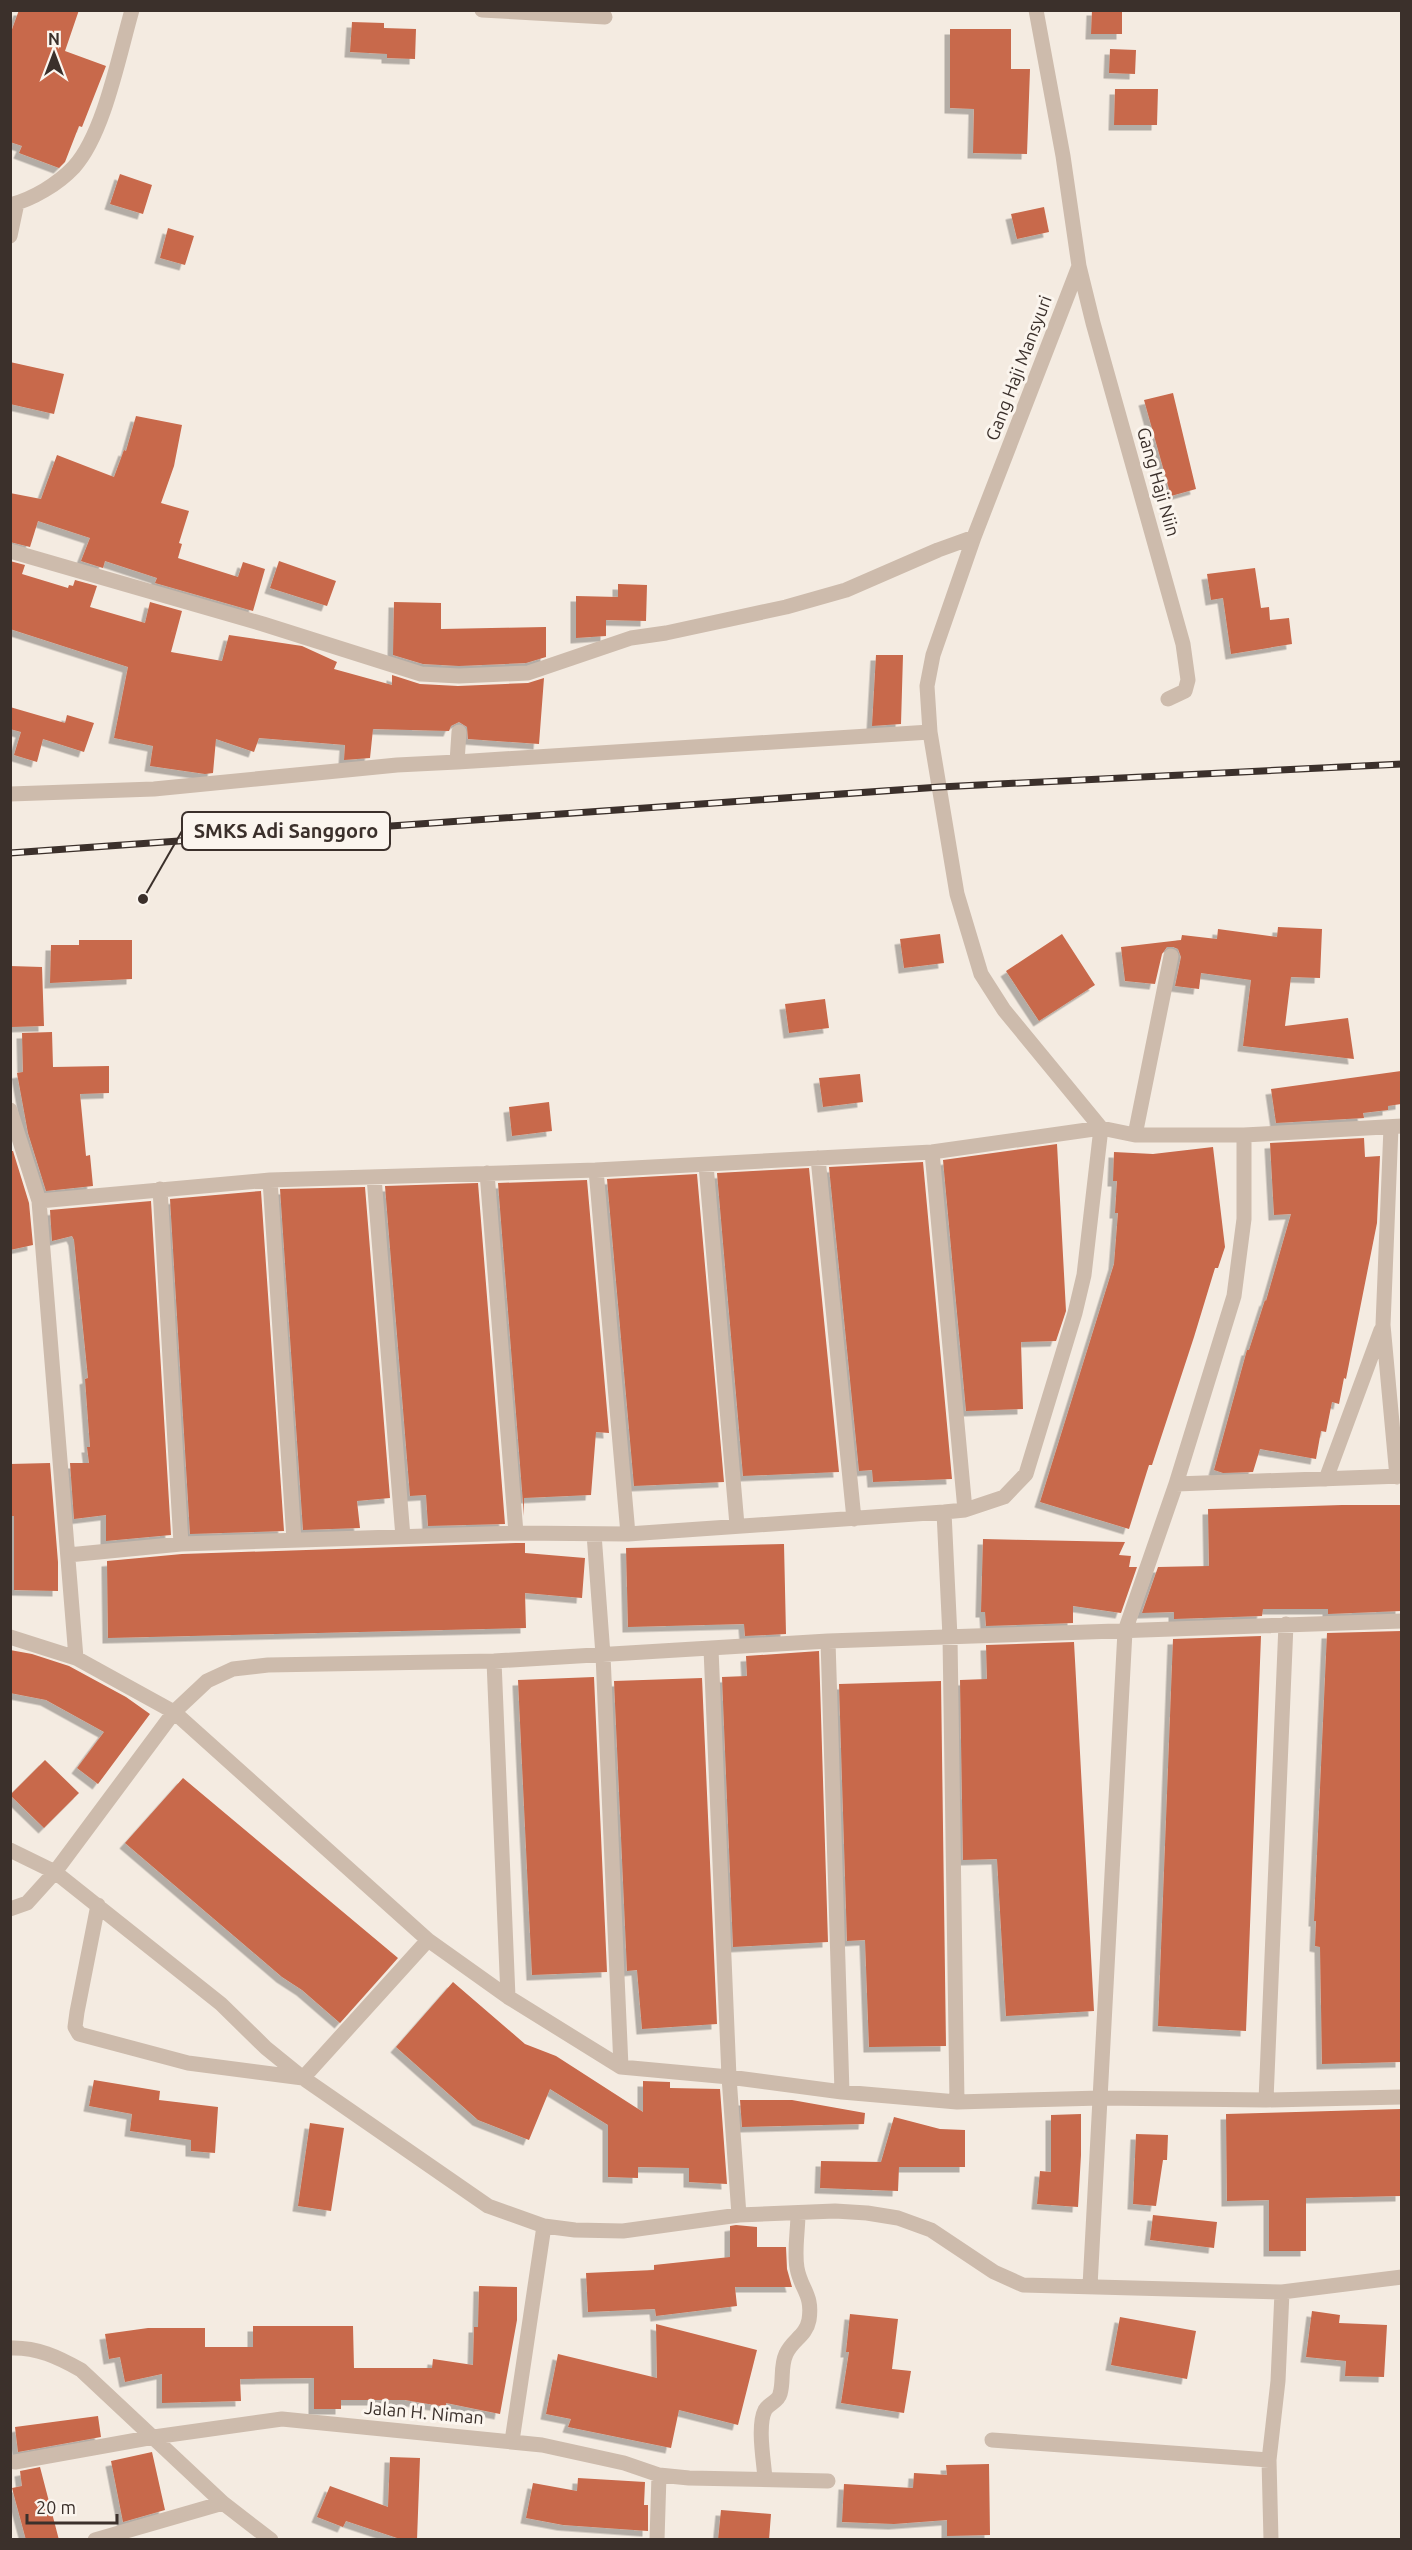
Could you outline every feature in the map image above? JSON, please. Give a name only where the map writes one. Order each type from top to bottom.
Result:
[{"type":"street","points":[[10,236],[14,204],[46,189],[74,167],[90,144],[108,94],[132,10]]},
{"type":"street","points":[[482,10],[605,17]]},
{"type":"street","name":"Gang Haji Mansyuri","points":[[1036,10],[1063,156],[1079,266],[974,537],[933,655],[927,686],[930,732],[957,894],[981,974],[1004,1010],[1101,1128]]},
{"type":"street","name":"Gang Haji Niin","points":[[1079,266],[1183,645],[1188,680],[1185,690],[1168,699]]},
{"type":"street","points":[[10,551],[263,624],[421,674],[459,676],[528,673],[631,638],[666,633],[786,607],[846,590],[974,537]]},
{"type":"street","points":[[457,762],[459,732]]},
{"type":"street","points":[[10,794],[154,789],[397,765],[930,732]]},
{"type":"street","points":[[1136,1135],[1171,956]]},
{"type":"street","points":[[10,1110],[39,1201],[76,1658]]},
{"type":"street","points":[[39,1201],[270,1180],[597,1170],[932,1152],[1101,1128],[1136,1135],[1244,1135],[1396,1127],[1383,1325],[1399,1477],[1176,1484]]},
{"type":"street","points":[[68,1556],[181,1544],[516,1533],[628,1534],[965,1510],[1004,1497],[1026,1474],[1075,1313],[1084,1275],[1101,1128]]},
{"type":"street","points":[[1090,2286],[1125,1631],[1176,1484],[1234,1296],[1244,1220],[1244,1135]]},
{"type":"street","points":[[932,1152],[965,1510]]},
{"type":"street","points":[[818,1158],[854,1519]]},
{"type":"street","points":[[706,1165],[736,1525]]},
{"type":"street","points":[[597,1170],[628,1534]]},
{"type":"street","points":[[487,1173],[516,1533]]},
{"type":"street","points":[[374,1178],[404,1537]]},
{"type":"street","points":[[270,1180],[294,1540]]},
{"type":"street","points":[[160,1189],[181,1544]]},
{"type":"street","points":[[1326,1479],[1383,1325]]},
{"type":"street","points":[[944,1512],[950,1637],[957,2102]]},
{"type":"street","points":[[594,1534],[603,1655],[621,2067]]},
{"type":"street","points":[[10,1909],[27,1903],[56,1872],[174,1712],[207,1681],[233,1669],[268,1665],[494,1661],[828,1641],[1401,1621]]},
{"type":"street","points":[[1266,2100],[1286,1624]]},
{"type":"street","points":[[10,1637],[76,1658],[174,1712],[428,1940],[508,1997],[621,2067],[729,2077],[843,2092],[957,2102],[1101,2098],[1266,2100],[1401,2097]]},
{"type":"street","points":[[828,1641],[843,2092]]},
{"type":"street","points":[[711,1648],[729,2077],[739,2215]]},
{"type":"street","points":[[494,1661],[508,1997]]},
{"type":"street","points":[[10,1850],[56,1872],[221,2004],[266,2048],[303,2078],[488,2206],[543,2226],[575,2230],[623,2231],[739,2215],[835,2211],[898,2218],[931,2230],[994,2272],[1023,2285],[1282,2292],[1401,2277]]},
{"type":"street","points":[[98,1905],[76,2019],[75,2026],[79,2034],[188,2063],[303,2078]]},
{"type":"street","points":[[303,2078],[428,1940]]},
{"type":"street","points":[[765,2479],[762,2441],[764,2412],[780,2394],[782,2365],[789,2347],[805,2333],[808,2323],[809,2297],[796,2265],[798,2213]]},
{"type":"street","points":[[512,2441],[543,2226]]},
{"type":"street","points":[[1271,2540],[1269,2460],[1278,2381],[1282,2292]]},
{"type":"street","points":[[10,2348],[34,2348],[81,2370],[223,2503],[271,2540]]},
{"type":"street","name":"Jalan H. Niman","points":[[15,2462],[154,2437],[282,2420],[512,2441],[589,2454],[659,2475],[688,2478],[828,2481]]},
{"type":"street","points":[[992,2440],[1269,2460]]},
{"type":"street","points":[[657,2540],[659,2475]]},
{"type":"street","points":[[95,2540],[223,2503]]},
{"type":"building","points":[[19,10],[79,10],[65,51],[106,66],[82,127],[79,126],[65,162],[59,168],[19,153],[22,146],[10,142],[10,35]]},
{"type":"building","points":[[1092,10],[1122,10],[1122,34],[1091,34]]},
{"type":"building","points":[[352,22],[384,23],[384,28],[416,29],[415,59],[387,58],[387,54],[350,52]]},
{"type":"building","points":[[950,29],[1011,29],[1011,69],[1030,69],[1027,154],[973,153],[974,109],[950,108]]},
{"type":"building","points":[[1110,49],[1136,50],[1135,74],[1109,73]]},
{"type":"building","points":[[1115,89],[1158,89],[1157,125],[1114,125]]},
{"type":"building","points":[[120,174],[152,185],[143,214],[110,204]]},
{"type":"building","points":[[1044,207],[1049,232],[1017,239],[1011,214]]},
{"type":"building","points":[[168,228],[194,236],[185,265],[160,258]]},
{"type":"building","points":[[10,362],[64,374],[54,414],[10,404]]},
{"type":"building","points":[[1173,393],[1196,489],[1171,496],[1144,400]]},
{"type":"building","points":[[136,416],[182,425],[174,466],[161,503],[189,511],[179,543],[182,544],[178,558],[238,577],[243,562],[265,569],[253,611],[155,583],[157,578],[105,561],[103,568],[81,561],[90,538],[38,521],[30,547],[10,542],[10,493],[41,499],[57,455],[114,477],[124,450],[126,451]]},
{"type":"building","points":[[10,561],[25,565],[22,574],[68,588],[69,585],[73,586],[75,580],[97,586],[90,607],[145,623],[150,602],[182,611],[171,652],[222,661],[229,635],[302,646],[337,662],[334,669],[392,685],[392,675],[420,684],[458,686],[528,683],[544,678],[539,744],[468,739],[467,727],[459,722],[451,726],[449,731],[373,729],[370,758],[344,760],[345,745],[259,738],[254,752],[216,739],[213,773],[205,774],[150,766],[153,746],[114,738],[128,667],[10,629]]},
{"type":"building","points":[[279,561],[336,581],[327,606],[270,588]]},
{"type":"building","points":[[1255,568],[1261,608],[1269,607],[1270,620],[1289,618],[1292,644],[1231,654],[1223,598],[1211,600],[1207,574]]},
{"type":"building","points":[[618,584],[647,585],[646,621],[606,620],[606,636],[576,638],[576,596],[618,597]]},
{"type":"building","points":[[394,602],[441,603],[441,629],[546,627],[546,657],[526,663],[459,666],[423,664],[393,655]]},
{"type":"building","points":[[876,655],[903,655],[901,724],[872,726]]},
{"type":"building","points":[[10,707],[65,723],[67,715],[94,723],[84,752],[43,739],[37,762],[14,755],[21,732],[10,729]]},
{"type":"building","points":[[1278,927],[1322,929],[1320,978],[1291,977],[1285,1026],[1348,1018],[1354,1059],[1243,1046],[1251,980],[1201,973],[1199,989],[1175,986],[1181,957],[1178,949],[1173,947],[1167,947],[1162,954],[1155,984],[1125,981],[1121,947],[1181,940],[1182,935],[1217,939],[1218,929],[1277,937]]},
{"type":"building","points":[[940,934],[944,963],[904,968],[900,939]]},
{"type":"building","points":[[1062,934],[1095,985],[1039,1021],[1006,971]]},
{"type":"building","points":[[79,940],[132,940],[132,979],[50,983],[51,945],[79,945]]},
{"type":"building","points":[[10,966],[42,967],[44,1026],[12,1027]]},
{"type":"building","points":[[825,999],[829,1028],[789,1033],[785,1004]]},
{"type":"building","points":[[52,1032],[53,1067],[109,1066],[109,1093],[80,1094],[86,1156],[90,1155],[93,1186],[46,1191],[28,1133],[17,1073],[23,1072],[22,1033]]},
{"type":"building","points":[[1401,1071],[1401,1104],[1388,1106],[1388,1110],[1363,1113],[1364,1118],[1276,1123],[1271,1089]]},
{"type":"building","points":[[860,1074],[863,1102],[823,1107],[819,1078]]},
{"type":"building","points":[[549,1102],[552,1131],[512,1136],[509,1107]]},
{"type":"building","points":[[1364,1138],[1365,1157],[1380,1156],[1377,1223],[1346,1379],[1344,1378],[1339,1404],[1332,1402],[1326,1432],[1321,1431],[1316,1459],[1260,1449],[1253,1472],[1223,1473],[1214,1470],[1247,1350],[1249,1350],[1266,1301],[1291,1214],[1274,1215],[1270,1143]]},
{"type":"building","points":[[1057,1144],[1066,1311],[1056,1341],[1021,1342],[1023,1409],[966,1411],[943,1160]]},
{"type":"building","points":[[1213,1147],[1225,1247],[1218,1268],[1215,1268],[1152,1465],[1149,1465],[1129,1529],[1040,1502],[1114,1264],[1118,1213],[1115,1213],[1117,1181],[1113,1181],[1114,1152],[1153,1154]]},
{"type":"building","points":[[10,1151],[13,1151],[29,1203],[33,1245],[10,1250]]},
{"type":"building","points":[[923,1162],[952,1479],[873,1482],[872,1470],[859,1471],[829,1167]]},
{"type":"building","points":[[809,1168],[839,1472],[743,1476],[717,1173]]},
{"type":"building","points":[[697,1174],[724,1482],[634,1486],[607,1179]]},
{"type":"building","points":[[587,1180],[609,1433],[596,1432],[591,1495],[524,1498],[524,1516],[498,1183]]},
{"type":"building","points":[[478,1183],[505,1524],[428,1526],[426,1495],[410,1496],[385,1186]]},
{"type":"building","points":[[365,1187],[390,1498],[357,1501],[360,1528],[303,1530],[280,1189]]},
{"type":"building","points":[[261,1191],[284,1531],[190,1534],[170,1199]]},
{"type":"building","points":[[151,1201],[171,1535],[106,1541],[106,1515],[74,1519],[70,1463],[89,1463],[85,1379],[88,1378],[74,1240],[72,1236],[52,1241],[50,1210]]},
{"type":"building","points":[[50,1463],[58,1562],[58,1591],[14,1590],[14,1516],[10,1516],[10,1464]]},
{"type":"building","points":[[1401,1505],[1401,1611],[1328,1614],[1328,1609],[1263,1609],[1262,1616],[1174,1619],[1174,1612],[1142,1613],[1158,1567],[1209,1566],[1208,1509]]},
{"type":"building","points":[[983,1539],[1125,1542],[1119,1555],[1131,1556],[1129,1567],[1137,1567],[1121,1613],[1073,1606],[1073,1623],[986,1626],[985,1612],[981,1612]]},
{"type":"building","points":[[525,1543],[525,1553],[585,1558],[582,1598],[525,1593],[526,1628],[108,1638],[107,1561],[182,1554]]},
{"type":"building","points":[[784,1544],[786,1634],[745,1636],[744,1624],[628,1627],[626,1548]]},
{"type":"building","points":[[1401,1631],[1401,2062],[1322,2064],[1320,1947],[1315,1946],[1316,1921],[1314,1921],[1327,1633]]},
{"type":"building","points":[[1261,1636],[1246,2031],[1158,2026],[1173,1639]]},
{"type":"building","points":[[1074,1642],[1094,2011],[1006,2016],[997,1859],[963,1860],[960,1680],[987,1679],[986,1645]]},
{"type":"building","points":[[10,1650],[32,1654],[69,1666],[126,1697],[150,1714],[98,1784],[77,1768],[104,1732],[46,1700],[10,1693]]},
{"type":"building","points":[[819,1651],[828,1942],[733,1947],[722,1677],[747,1676],[746,1656]]},
{"type":"building","points":[[594,1677],[607,1972],[532,1975],[518,1680]]},
{"type":"building","points":[[702,1678],[717,2024],[642,2029],[637,1970],[627,1971],[614,1681]]},
{"type":"building","points":[[941,1681],[946,2046],[869,2047],[865,1940],[847,1941],[839,1684]]},
{"type":"building","points":[[45,1760],[79,1793],[44,1828],[10,1795]]},
{"type":"building","points":[[183,1778],[398,1958],[340,2023],[302,1990],[282,1977],[125,1843]]},
{"type":"building","points":[[453,1982],[525,2044],[556,2056],[643,2112],[643,2081],[670,2082],[670,2088],[720,2089],[727,2184],[689,2182],[689,2168],[638,2167],[638,2178],[608,2177],[608,2125],[550,2089],[529,2140],[478,2120],[396,2047]]},
{"type":"building","points":[[94,2080],[160,2091],[159,2100],[218,2107],[215,2153],[191,2151],[191,2140],[130,2131],[132,2114],[89,2106]]},
{"type":"building","points":[[740,2100],[792,2100],[865,2113],[864,2124],[742,2127]]},
{"type":"building","points":[[1401,2109],[1401,2196],[1306,2198],[1306,2251],[1269,2251],[1269,2200],[1227,2201],[1226,2114]]},
{"type":"building","points":[[1081,2114],[1078,2207],[1037,2204],[1040,2171],[1051,2172],[1051,2115]]},
{"type":"building","points":[[894,2117],[940,2129],[965,2130],[965,2167],[899,2167],[898,2191],[820,2188],[821,2161],[881,2162]]},
{"type":"building","points":[[310,2123],[344,2128],[331,2211],[298,2206]]},
{"type":"building","points":[[1136,2134],[1168,2135],[1167,2160],[1163,2160],[1156,2206],[1133,2204]]},
{"type":"building","points":[[1153,2215],[1217,2222],[1214,2248],[1150,2240]]},
{"type":"building","points":[[730,2226],[757,2227],[757,2247],[786,2247],[787,2269],[792,2287],[735,2287],[737,2306],[656,2316],[655,2309],[588,2312],[586,2273],[654,2270],[654,2265],[730,2257]]},
{"type":"building","points":[[479,2286],[517,2287],[517,2320],[500,2414],[446,2403],[446,2407],[405,2400],[341,2400],[341,2409],[314,2409],[314,2378],[240,2379],[241,2401],[162,2403],[162,2374],[125,2382],[120,2357],[109,2359],[105,2334],[148,2328],[205,2328],[205,2347],[253,2347],[253,2326],[353,2326],[354,2368],[432,2368],[433,2359],[473,2365],[474,2327],[478,2327]]},
{"type":"building","points":[[1312,2311],[1340,2315],[1339,2323],[1387,2325],[1384,2377],[1345,2376],[1346,2361],[1306,2357]]},
{"type":"building","points":[[850,2314],[898,2319],[892,2369],[911,2371],[904,2413],[841,2403],[849,2352],[846,2352]]},
{"type":"building","points":[[1120,2317],[1196,2331],[1187,2379],[1111,2365]]},
{"type":"building","points":[[656,2324],[757,2350],[738,2425],[679,2410],[671,2448],[568,2427],[571,2419],[546,2414],[558,2354],[657,2378]]},
{"type":"building","points":[[98,2416],[101,2437],[18,2452],[15,2427]]},
{"type":"building","points":[[152,2452],[165,2510],[123,2522],[111,2461]]},
{"type":"building","points":[[390,2457],[420,2458],[417,2540],[403,2540],[346,2521],[343,2527],[317,2517],[330,2486],[388,2507]]},
{"type":"building","points":[[989,2464],[990,2535],[947,2536],[947,2520],[894,2524],[842,2522],[844,2484],[913,2488],[914,2473],[947,2475],[946,2465]]},
{"type":"building","points":[[40,2467],[59,2540],[26,2540],[12,2488],[22,2486],[20,2471]]},
{"type":"building","points":[[578,2478],[645,2482],[644,2505],[648,2505],[648,2531],[563,2525],[526,2518],[533,2483],[577,2491]]},
{"type":"building","points":[[721,2510],[771,2514],[769,2540],[718,2540]]},
{"type":"railway","points":[[10,853],[940,787],[1402,764]]},
{"type":"place","name":"SMKS Adi Sanggoro","points":[[143,899]]}]
